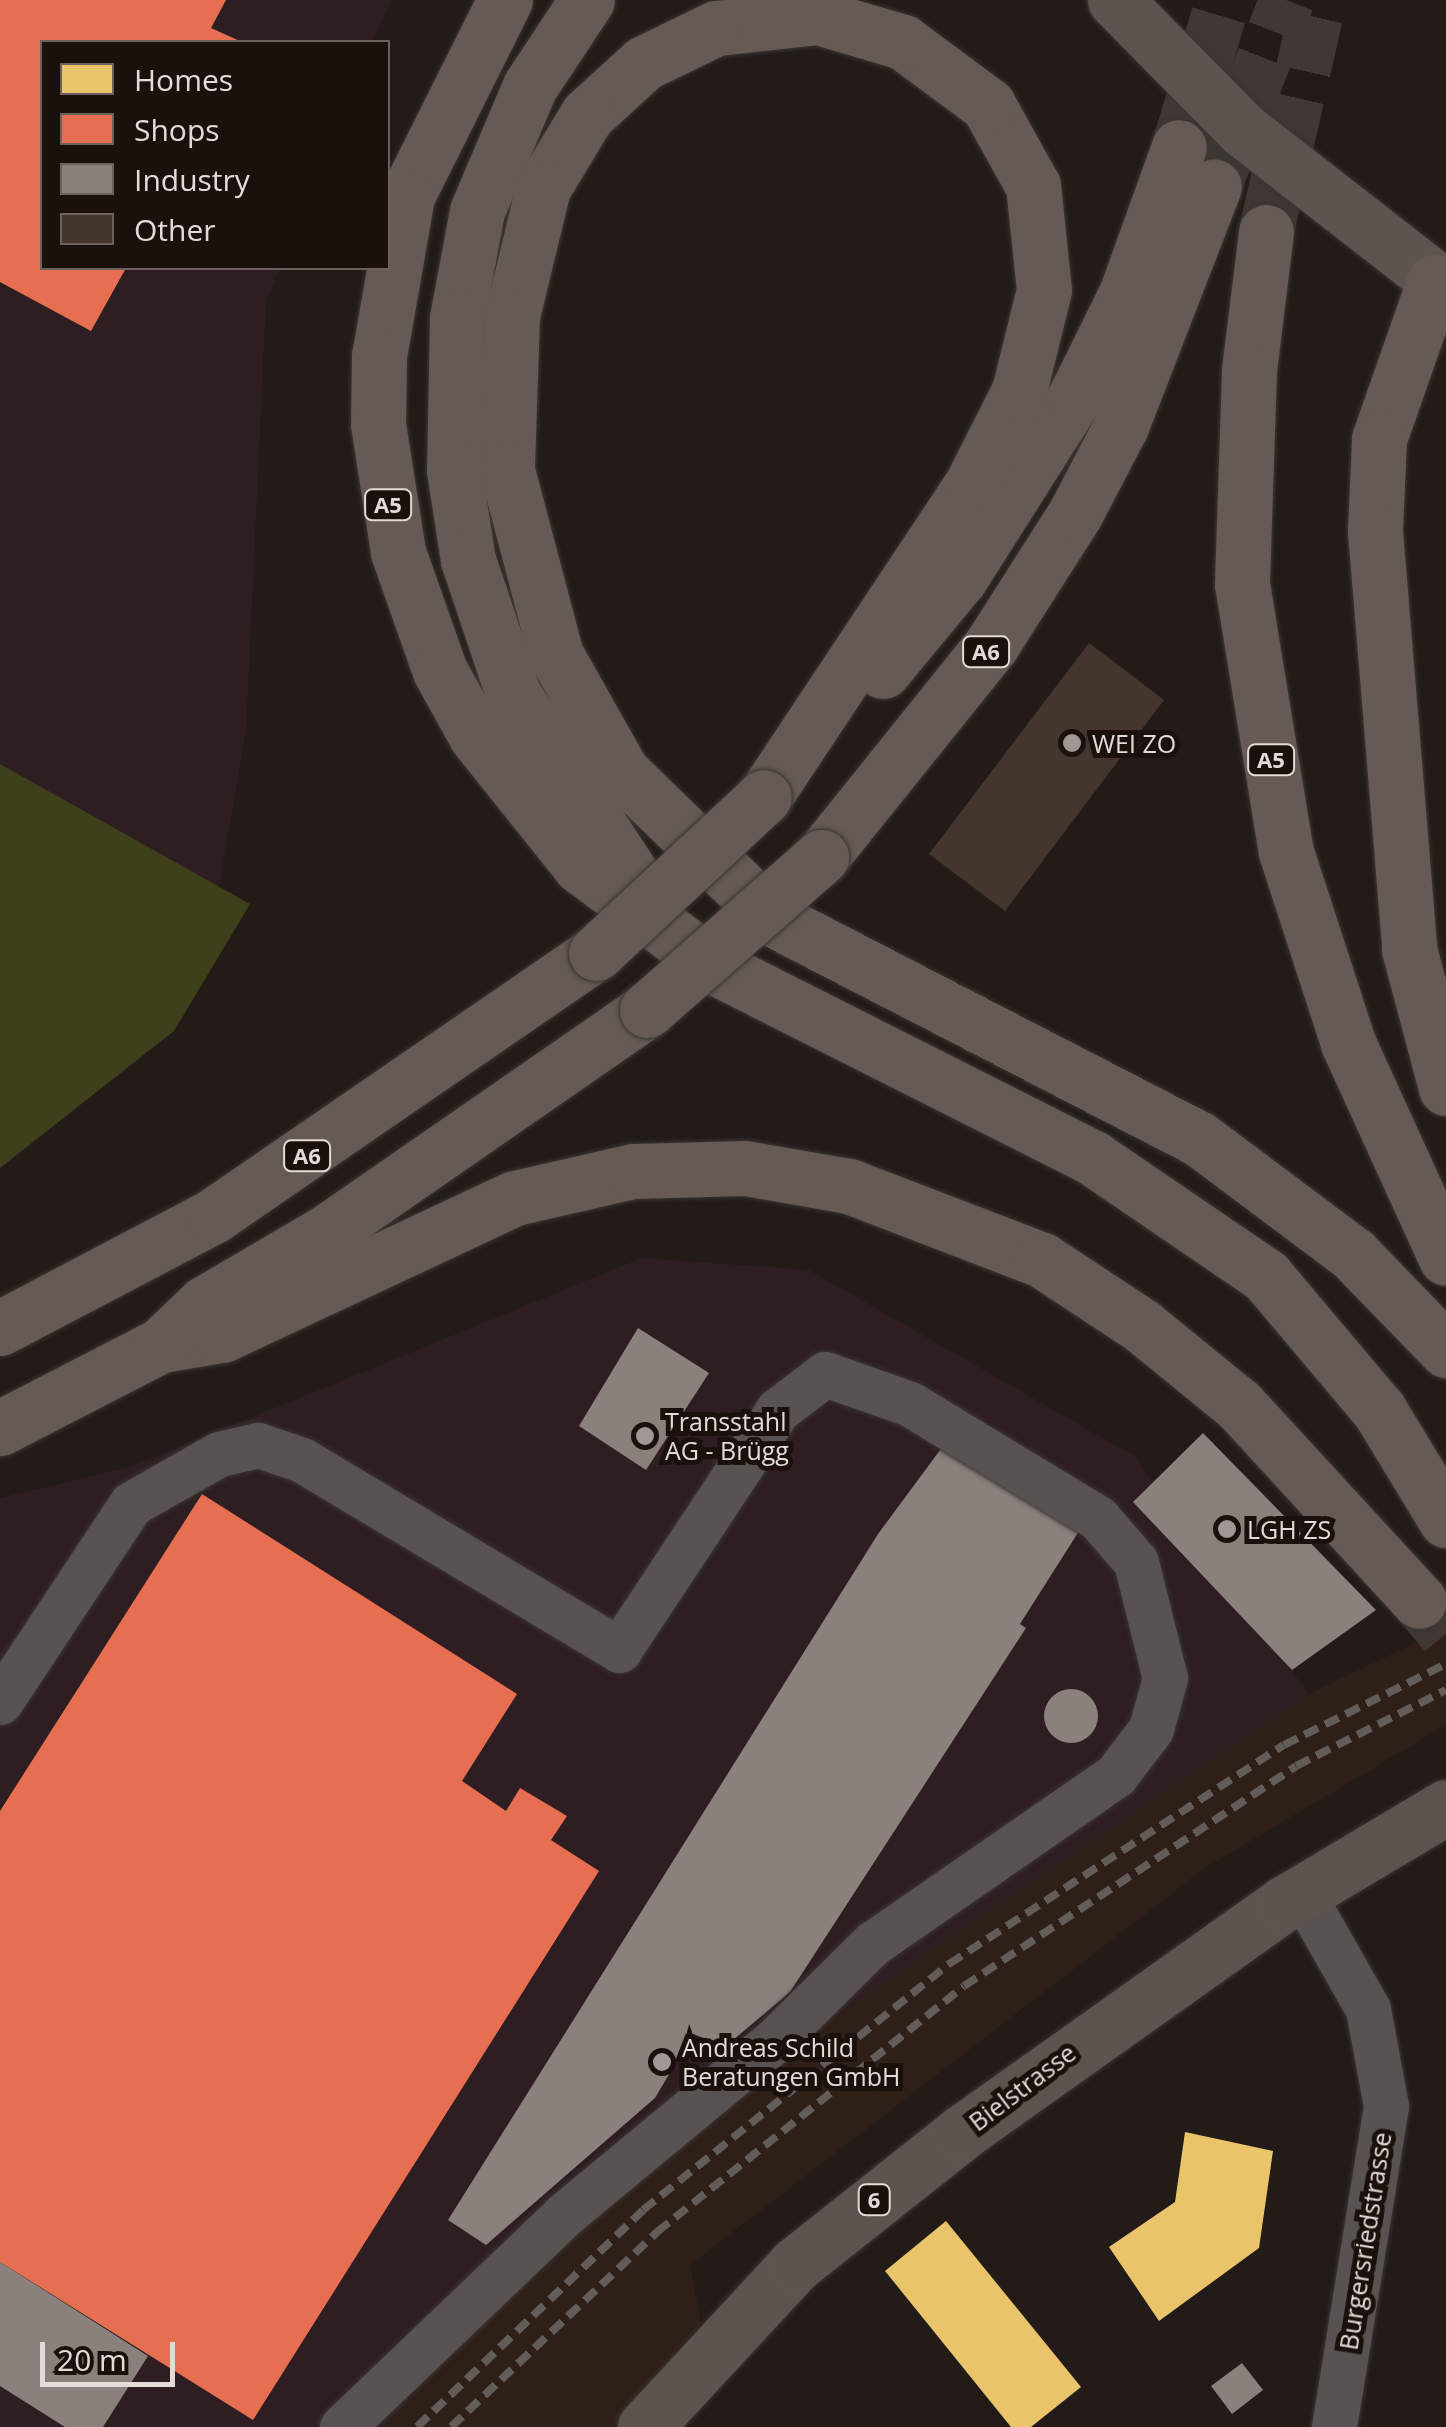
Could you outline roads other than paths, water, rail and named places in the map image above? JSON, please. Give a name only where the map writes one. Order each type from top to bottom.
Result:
[{"type":"highway","name":"A5","points":[[390,270],[393,246],[427,142],[505,0]]},
{"type":"highway","name":"A5","points":[[587,0],[530,86],[477,212],[455,337],[454,470],[468,560],[513,694],[675,934]]},
{"type":"highway","points":[[764,796],[974,482],[1019,392],[1044,290],[1033,186],[988,106],[903,42],[818,16],[716,28],[644,63],[587,115],[543,188],[512,316],[507,452],[517,526],[556,655],[622,772],[773,920],[1198,1138],[1353,1254],[1446,1350]]},
{"type":"highway","name":"A6","points":[[0,1328],[213,1216],[596,953],[764,796],[960,578],[1065,414],[1196,166],[1122,426],[1076,512],[992,644],[822,857],[647,1010],[328,1231],[204,1303],[161,1346],[0,1428]]},
{"type":"highway","name":"A5","points":[[1266,232],[1249,371],[1242,584],[1286,852],[1348,1043],[1446,1258]]},
{"type":"highway","name":"A5","points":[[390,270],[379,356],[387,502],[424,632],[476,736],[580,866],[750,989],[1093,1158],[1211,1233],[1322,1336],[1446,1520]]},
{"type":"highway","points":[[1440,285],[1379,439],[1374,531],[1409,949],[1446,1088]]},
{"type":"highway","points":[[161,1346],[222,1334],[515,1198],[633,1171],[745,1168],[849,1186],[1042,1260],[1142,1326],[1239,1405],[1419,1601]]},
{"type":"main road","points":[[1115,0],[1242,129],[1440,285]]},
{"type":"main road","name":"Bielstrasse","points":[[645,2427],[744,2316],[860,2211],[1065,2054],[1302,1893],[1446,1806]]},
{"type":"street","points":[[0,1702],[131,1504],[219,1454],[258,1446],[302,1460],[619,1650],[778,1410],[825,1374],[910,1404],[1098,1518],[1136,1562],[1166,1678],[1151,1728],[1116,1775],[874,1943],[774,2041],[564,2215],[342,2427]]},
{"type":"street","name":"Burgersriedstrasse","points":[[1302,1893],[1368,2009],[1386,2106],[1334,2427]]},
{"type":"tunnel","points":[[1179,147],[1223,0]]},
{"type":"tunnel","points":[[1214,186],[1287,0]]},
{"type":"tunnel","points":[[1266,232],[1319,0]]},
{"type":"tunnel","points":[[1419,1601],[1446,1633]]},
{"type":"railway","points":[[417,2427],[643,2210],[949,1964],[1284,1745],[1446,1664]]},
{"type":"railway","points":[[451,2427],[657,2232],[964,1986],[1296,1766],[1446,1690]]},
{"type":"place","name":"WEI ZO","points":[[1072,743]]},
{"type":"place","name":"Transstahl AG - Brügg","points":[[645,1436]]},
{"type":"place","name":"LGH ZS","points":[[1227,1529]]},
{"type":"place","name":"Andreas Schild Beratungen GmbH","points":[[662,2062]]}]
